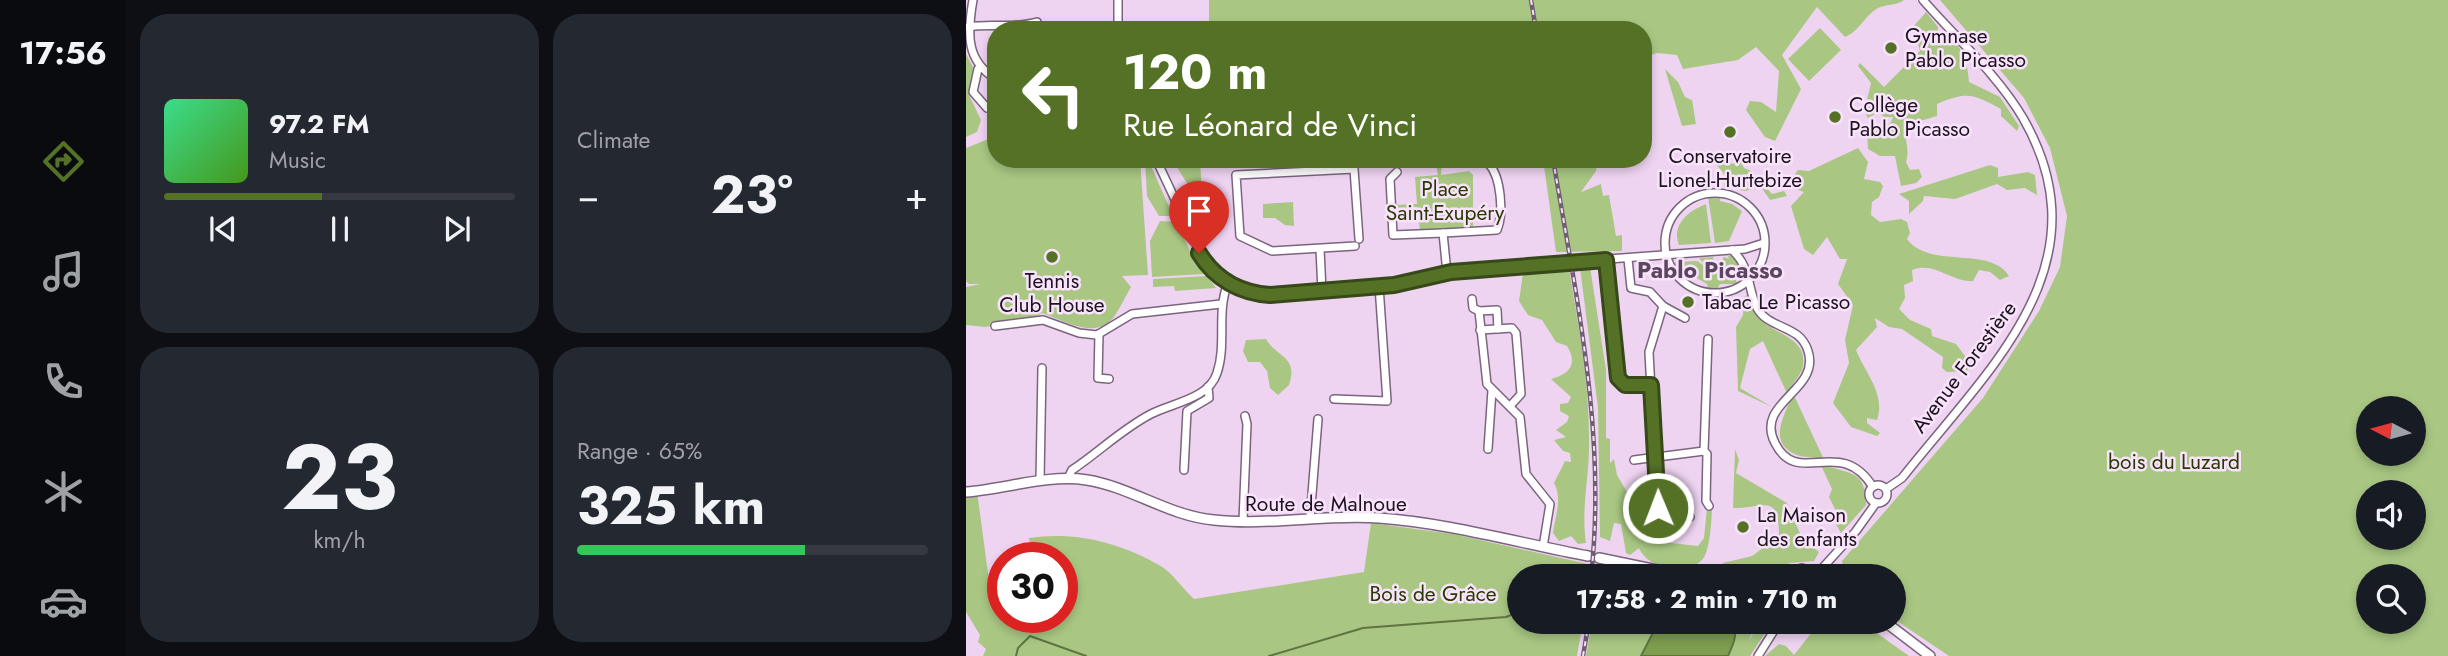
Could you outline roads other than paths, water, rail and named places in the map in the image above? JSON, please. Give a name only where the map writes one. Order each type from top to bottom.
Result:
[{"type":"main road","name":"Route de Malnoue","points":[[966,492],[1068,478],[1103,484],[1190,516],[1243,522],[1310,519],[1402,520],[1588,556]]},
{"type":"main road","points":[[1599,558],[1628,564]]},
{"type":"main road","points":[[1901,634],[1930,656]]},
{"type":"street","points":[[973,0],[968,27],[968,50],[978,69],[987,74]]},
{"type":"street","points":[[1118,0],[1118,21]]},
{"type":"street","name":"Avenue Forestière","points":[[1886,489],[1902,478],[2016,334],[2040,288],[2050,238],[2050,201],[2044,169],[2021,116],[1923,0]]},
{"type":"street","points":[[968,27],[987,24]]},
{"type":"street","points":[[978,69],[972,92],[987,108]]},
{"type":"street","points":[[1160,168],[1199,253],[1214,273],[1228,283],[1263,295],[1379,286],[1447,273],[1745,249],[1761,246],[1765,242]]},
{"type":"street","points":[[1397,172],[1390,179],[1393,235],[1497,230],[1500,223],[1497,178],[1491,168]]},
{"type":"street","points":[[1354,246],[1272,251],[1240,236],[1236,175],[1354,169],[1359,239]]},
{"type":"street","points":[[1710,193],[1735,197],[1750,206],[1761,222],[1765,242],[1759,265],[1750,280],[1732,291],[1704,293],[1681,280],[1667,256],[1666,235],[1673,217],[1690,200],[1710,193]]},
{"type":"street","points":[[1443,233],[1447,273]]},
{"type":"street","points":[[1320,249],[1322,291]]},
{"type":"street","points":[[1745,249],[1757,254],[1759,265]]},
{"type":"street","points":[[1732,250],[1744,262],[1754,300],[1763,316],[1797,333],[1809,353],[1809,368],[1805,380],[1780,404],[1773,416],[1772,431],[1777,447],[1787,458],[1800,464],[1836,460],[1849,463],[1864,473],[1873,487]]},
{"type":"street","points":[[1628,259],[1631,288],[1650,292],[1663,306],[1685,318]]},
{"type":"street","points":[[1606,260],[1618,378],[1625,385],[1651,385]]},
{"type":"street","points":[[1184,470],[1187,411],[1209,398],[1209,387],[1219,366],[1221,304],[1228,283]]},
{"type":"street","points":[[1334,399],[1387,401],[1379,286]]},
{"type":"street","points":[[1472,299],[1473,308],[1479,311],[1497,310],[1499,329]]},
{"type":"street","points":[[995,326],[1043,320],[1085,334],[1099,334],[1132,314],[1221,304]]},
{"type":"street","points":[[1663,306],[1650,346],[1658,508],[1668,515],[1690,517]]},
{"type":"street","points":[[1479,311],[1484,377],[1492,390],[1511,405],[1522,424],[1526,474],[1550,504],[1543,547]]},
{"type":"street","points":[[1480,330],[1512,328],[1516,333],[1521,394],[1511,405]]},
{"type":"street","points":[[1099,334],[1098,378],[1109,379]]},
{"type":"street","points":[[1708,339],[1704,451],[1707,454],[1706,501],[1709,506]]},
{"type":"street","points":[[1040,480],[1042,368]]},
{"type":"street","points":[[1068,478],[1072,470],[1138,422],[1209,387]]},
{"type":"street","points":[[1488,449],[1492,390]]},
{"type":"street","points":[[1243,522],[1247,424],[1245,416]]},
{"type":"street","points":[[1310,519],[1318,418]]},
{"type":"street","points":[[1634,460],[1704,451]]},
{"type":"street","points":[[1827,564],[1870,514],[1876,503],[1886,498],[1886,489],[1878,485],[1873,487],[1869,495],[1876,503]]},
{"type":"street","points":[[1758,656],[1772,634]]},
{"type":"waterway","points":[[1269,656],[1363,628],[1507,617]]},
{"type":"waterway","points":[[1016,656],[1018,648],[1030,636],[1086,656]]},
{"type":"railway","points":[[1531,0],[1534,21]]},
{"type":"railway","points":[[1555,168],[1587,366],[1595,471],[1592,564]]},
{"type":"railway","points":[[1583,656],[1587,634]]},
{"type":"place","name":"Gymnase Pablo Picasso","points":[[1891,48]]},
{"type":"place","name":"Collège Pablo Picasso","points":[[1835,117]]},
{"type":"place","name":"Conservatoire Lionel-Hurtebize","points":[[1730,132]]},
{"type":"place","name":"Tennis Club House","points":[[1052,257]]},
{"type":"place","name":"Tabac Le Picasso","points":[[1688,302]]},
{"type":"place","name":"La Maison des enfants","points":[[1743,527]]},
{"type":"district","name":"Pablo Picasso","points":[[1710,270]]},
{"type":"park label","name":"Place Saint-Exupéry","points":[[1445,201]]},
{"type":"park label","name":"bois du Luzard","points":[[2174,462]]},
{"type":"park label","name":"Bois de Grâce","points":[[1433,594]]}]
